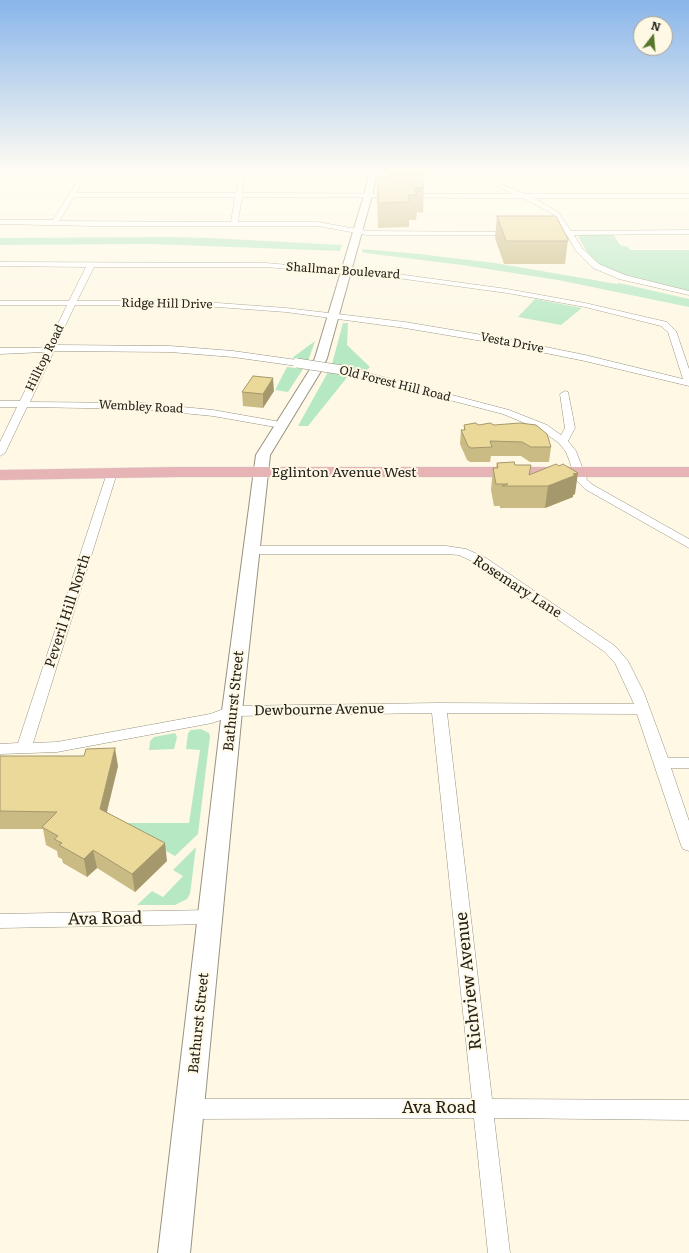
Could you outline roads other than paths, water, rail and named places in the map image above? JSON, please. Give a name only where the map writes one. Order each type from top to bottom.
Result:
[{"type":"main road","name":"Bathurst Street","points":[[174,1253],[232,711],[260,473],[264,455],[281,425],[316,371],[334,316],[358,228]]},
{"type":"main road","name":"Eglinton Avenue West","points":[[0,475],[112,473],[689,472]]},
{"type":"street","points":[[340,228],[357,232],[519,233]]},
{"type":"street","points":[[566,228],[579,249],[596,266],[628,279],[689,293]]},
{"type":"street","points":[[568,232],[566,237],[570,248],[577,259],[588,268],[632,284],[689,297]]},
{"type":"street","points":[[541,233],[689,232]]},
{"type":"street","name":"Shallmar Boulevard","points":[[0,264],[246,264],[402,275],[499,290],[585,305],[668,326],[689,383]]},
{"type":"street","name":"Hilltop Road","points":[[0,453],[22,404],[91,264]]},
{"type":"street","name":"Ridge Hill Drive","points":[[0,303],[216,304],[334,316]]},
{"type":"street","name":"Vesta Drive","points":[[334,316],[404,325],[506,342],[591,359],[689,383]]},
{"type":"street","name":"Old Forest Hill Road","points":[[0,346],[35,346],[50,349]]},
{"type":"street","name":"Old Forest Hill Road","points":[[0,351],[31,351],[50,349],[170,349],[241,355],[349,371],[506,412],[543,427],[563,441],[571,450],[582,481],[589,487],[689,544]]},
{"type":"street","points":[[563,441],[570,428],[565,394]]},
{"type":"street","name":"Wembley Road","points":[[0,404],[125,405],[162,407],[219,414],[281,425]]},
{"type":"street","name":"Peveril Hill North","points":[[24,749],[112,473]]},
{"type":"street","name":"Rosemary Lane","points":[[251,550],[446,550],[470,555],[482,561],[610,649],[621,661],[633,681],[689,845]]},
{"type":"street","name":"Dewbourne Avenue","points":[[0,749],[57,747],[212,718],[232,711],[440,708],[642,709]]},
{"type":"street","name":"Richview Avenue","points":[[440,708],[499,1253]]},
{"type":"street","points":[[662,763],[689,763]]},
{"type":"street","name":"Ava Road","points":[[0,921],[210,917]]},
{"type":"street","name":"Ava Road","points":[[190,1109],[484,1108],[689,1110]]}]
